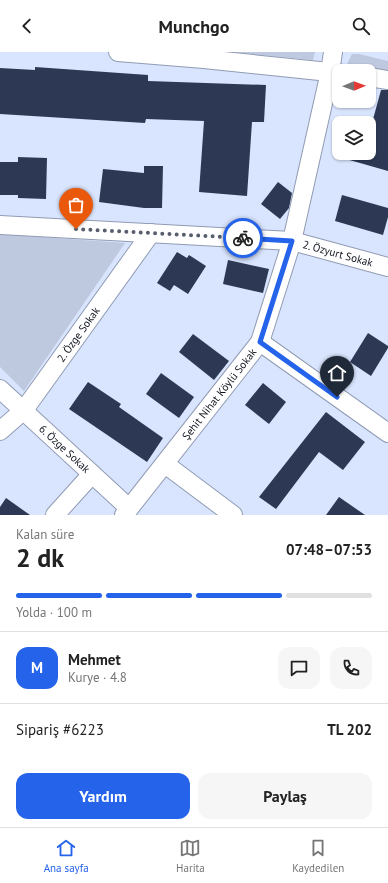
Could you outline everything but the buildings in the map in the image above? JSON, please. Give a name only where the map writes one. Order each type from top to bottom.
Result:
[{"type":"street","points":[[118,52],[332,72]]},
{"type":"street","name":"Şehit Nihat Köylü Sokak","points":[[333,52],[334,64]]},
{"type":"street","points":[[376,78],[388,80]]},
{"type":"street","name":"Şehit Nihat Köylü Sokak","points":[[127,512],[260,342],[292,241],[332,84]]},
{"type":"street","name":"2. Özyurt Sokak","points":[[0,225],[292,241],[388,267]]},
{"type":"street","name":"2. Özge Sokak","points":[[0,431],[24,410],[151,233]]},
{"type":"street","points":[[260,342],[388,433]]},
{"type":"street","name":"6. Özge Sokak","points":[[0,389],[92,474],[127,512]]},
{"type":"street","points":[[165,464],[233,515]]},
{"type":"street","points":[[55,515],[92,474]]},
{"type":"shaded area","points":[[232,52],[315,52],[313,60]]},
{"type":"shaded area","points":[[352,54],[359,54],[388,61],[388,72],[376,68],[376,64],[347,64]]},
{"type":"shaded area","points":[[0,234],[125,243],[24,391],[0,367]]},
{"type":"way so far","points":[[76,229],[243,238]]},
{"type":"route","points":[[243,238],[292,241],[260,342],[337,397]]}]
